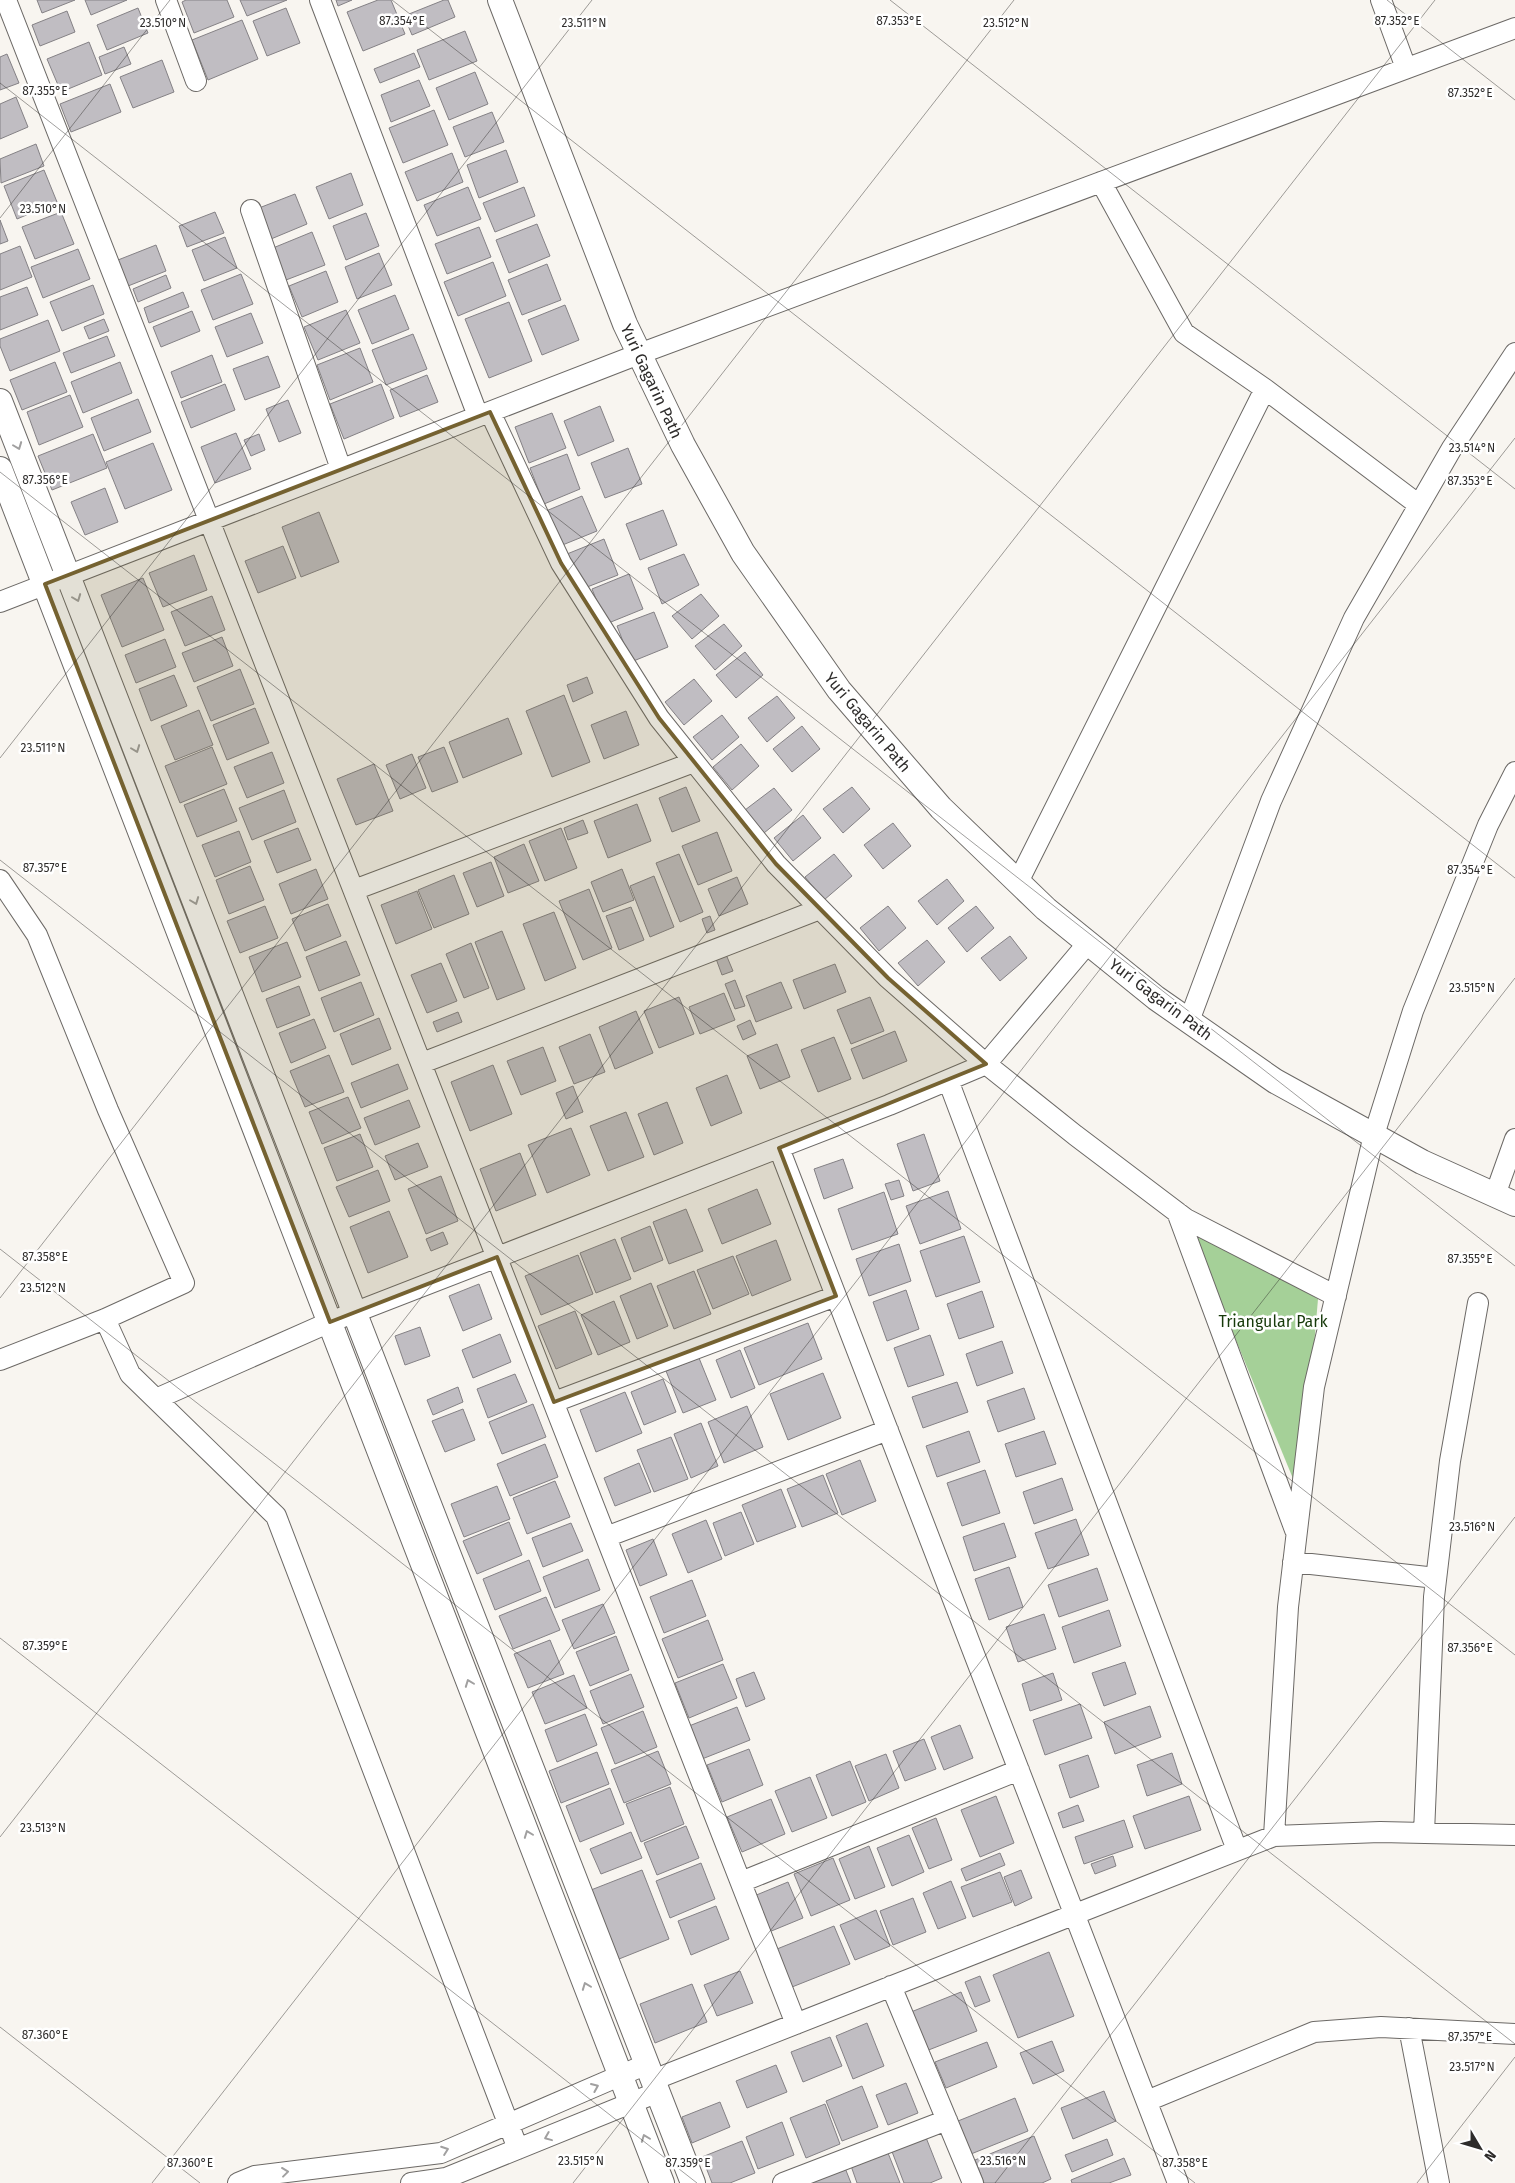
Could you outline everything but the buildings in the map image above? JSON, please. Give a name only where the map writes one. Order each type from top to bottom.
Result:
[{"type":"street","points":[[6,0],[796,2024]]},
{"type":"street","points":[[166,0],[196,81]]},
{"type":"street","points":[[320,0],[484,414],[561,563],[659,718],[776,864],[888,978],[986,1064],[1074,1135],[1186,1219],[1336,1296]]},
{"type":"street","name":"Yuri Gagarin Path","points":[[500,0],[625,324],[683,445],[743,552],[839,690],[941,808],[1046,909],[1156,998],[1275,1081],[1422,1162],[1505,1199]]},
{"type":"street","points":[[1381,0],[1406,68]]},
{"type":"street","points":[[0,602],[639,354],[1515,28]]},
{"type":"street","points":[[1101,182],[1184,333],[1265,389],[1419,505]]},
{"type":"street","points":[[251,210],[341,469]]},
{"type":"street","points":[[1189,1021],[1274,792],[1354,618],[1452,448],[1515,353]]},
{"type":"street","points":[[1018,882],[1265,389]]},
{"type":"street","points":[[0,401],[693,2183]]},
{"type":"street","points":[[0,469],[662,2183]]},
{"type":"street","points":[[354,890],[694,762]]},
{"type":"street","points":[[1274,1836],[1288,1607],[1314,1387],[1374,1135],[1413,1011],[1488,825],[1515,772]]},
{"type":"street","points":[[0,880],[37,935],[108,1110],[184,1283],[105,1319],[0,1360]]},
{"type":"street","points":[[422,1063],[820,909]]},
{"type":"street","points":[[156,1399],[330,1322],[779,1148],[986,1064],[1088,943]]},
{"type":"street","points":[[948,1080],[1237,1850]]},
{"type":"street","points":[[1505,1199],[1515,1139]]},
{"type":"street","points":[[779,1148],[1178,2183]]},
{"type":"street","points":[[1177,1212],[1296,1534]]},
{"type":"street","points":[[554,1402],[836,1296]]},
{"type":"street","points":[[1424,1833],[1436,1578],[1450,1461],[1478,1303]]},
{"type":"street","points":[[105,1319],[130,1374],[276,1516],[518,2149]]},
{"type":"street","points":[[606,1536],[888,1430]]},
{"type":"street","points":[[1293,1562],[1436,1578]]},
{"type":"street","points":[[741,1882],[1020,1770]]},
{"type":"street","points":[[238,2183],[255,2176],[441,2153],[621,2076],[653,2079],[1274,1836],[1380,1832],[1515,1835]]},
{"type":"street","points":[[891,1986],[973,2183]]},
{"type":"street","points":[[1147,2101],[1314,2032],[1380,2027],[1515,2034]]},
{"type":"street","points":[[1409,2028],[1440,2183]]},
{"type":"street","points":[[411,2183],[446,2178],[632,2104],[653,2079]]},
{"type":"street","points":[[783,2183],[946,2120]]},
{"type":"highlighted area","points":[[490,412],[561,563],[659,718],[776,864],[888,978],[986,1064],[779,1148],[836,1296],[554,1402],[497,1257],[330,1322],[45,584]]},
{"type":"green space","name":"Triangular Park","points":[[1186,1219],[1318,1299],[1301,1498]]}]
